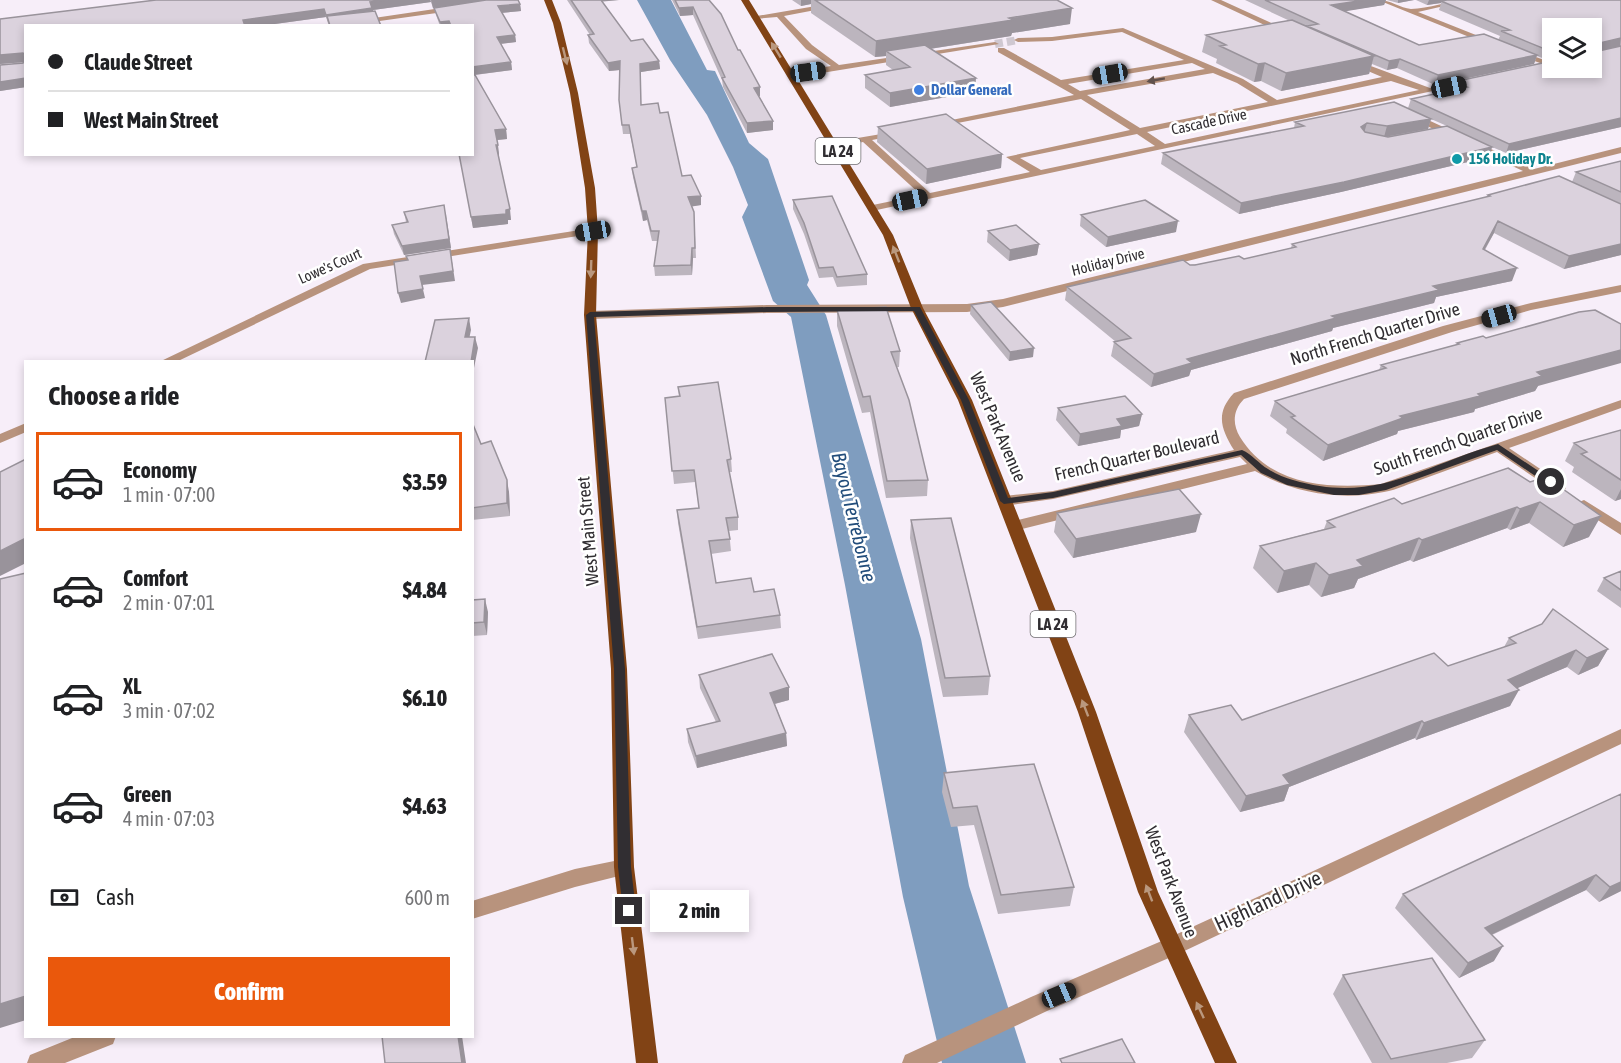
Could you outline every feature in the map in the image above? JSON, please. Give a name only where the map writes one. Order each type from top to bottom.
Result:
[{"type":"main road","name":"West Main Street","points":[[548,0],[557,23],[574,93],[590,188],[593,231],[590,315],[619,669],[624,867],[647,1063]]},
{"type":"main road","name":"West Park Avenue","points":[[745,0],[888,235],[917,308],[965,400],[1087,712],[1148,892],[1171,947],[1226,1063]]},
{"type":"street","points":[[755,17],[864,0]]},
{"type":"street","points":[[1215,0],[1298,37]]},
{"type":"street","points":[[1382,0],[1497,44]]},
{"type":"street","points":[[1410,11],[1466,0]]},
{"type":"street","points":[[339,24],[465,7]]},
{"type":"street","points":[[779,15],[809,47],[838,68]]},
{"type":"street","points":[[791,75],[970,48],[998,47],[1123,30],[1240,81],[1276,104],[1314,115]]},
{"type":"street","points":[[1018,40],[1052,39]]},
{"type":"street","points":[[998,47],[1164,147]]},
{"type":"street","points":[[1507,48],[1542,61]]},
{"type":"street","points":[[1340,55],[1391,78],[1429,91]]},
{"type":"street","points":[[1060,83],[1195,60]]},
{"type":"street","points":[[1528,70],[1542,67]]},
{"type":"street","points":[[927,126],[1213,70]]},
{"type":"street","points":[[1040,173],[1011,157],[1276,104],[1391,78]]},
{"type":"street","name":"Cascade Drive","points":[[872,208],[1484,79]]},
{"type":"street","points":[[1380,101],[1552,181]]},
{"type":"street","points":[[834,145],[908,130]]},
{"type":"street","points":[[1425,136],[1445,131]]},
{"type":"street","points":[[865,139],[928,196]]},
{"type":"street","name":"Holiday Drive","points":[[590,315],[767,309],[967,308],[1003,303],[1621,150]]},
{"type":"street","name":"Lowe's Court","points":[[169,360],[367,266],[593,231]]},
{"type":"street","name":"North French Quarter Drive","points":[[1242,452],[1228,429],[1227,416],[1231,404],[1239,396],[1311,371],[1520,310],[1593,296],[1621,288]]},
{"type":"street","name":"South French Quarter Drive","points":[[1242,452],[1256,466],[1290,483],[1311,488],[1359,492],[1383,488],[1621,404]]},
{"type":"street","points":[[0,439],[24,428]]},
{"type":"street","points":[[1498,447],[1621,530]]},
{"type":"street","name":"French Quarter Boulevard","points":[[1004,501],[1053,495],[1242,452]]},
{"type":"street","name":"French Quarter Boulevard","points":[[1014,526],[1256,466]]},
{"type":"street","name":"Highland Drive","points":[[913,1063],[1039,1004],[1171,947],[1621,736]]},
{"type":"street","points":[[474,909],[575,878],[624,867]]},
{"type":"street","points":[[38,1063],[100,1038]]},
{"type":"water","name":"Bayou Terrebonne","points":[[637,0],[671,0],[707,70],[715,71],[749,143],[768,159],[809,280],[807,285],[826,315],[921,639],[969,886],[1026,1063],[942,1063],[903,897],[845,585],[791,317],[773,301],[742,217],[748,205],[733,167],[707,115],[670,60]]},
{"type":"building","points":[[156,0],[388,0],[370,2],[372,8],[326,15],[324,9],[243,20],[244,24],[24,24],[24,54],[0,55],[0,19]]},
{"type":"building","points":[[486,0],[518,0],[520,4],[498,6],[515,35],[497,37],[511,62],[474,67],[474,24],[440,22],[434,8]]},
{"type":"building","points":[[571,0],[601,0],[631,41],[643,39],[659,61],[640,64],[641,105],[658,103],[660,113],[668,112],[682,176],[691,175],[701,196],[688,197],[694,212],[695,248],[692,248],[691,265],[654,266],[659,231],[651,231],[646,211],[642,211],[632,168],[637,167],[629,125],[622,125],[619,100],[620,61],[608,63],[588,35],[594,34]]},
{"type":"building","points":[[675,0],[709,0],[721,14],[738,50],[760,87],[754,88],[773,121],[747,123],[722,78],[725,77],[693,7],[679,8]]},
{"type":"building","points":[[815,0],[1057,0],[1072,8],[1009,18],[1013,20],[876,41]]},
{"type":"building","points":[[1265,0],[1365,0],[1331,5],[1419,45],[1484,34],[1537,55],[1438,75],[1400,59],[1389,61],[1307,26],[1318,24]]},
{"type":"building","points":[[1621,0],[1621,38],[1602,42],[1602,18],[1542,18],[1542,48],[1501,31],[1510,30],[1441,1]]},
{"type":"building","points":[[375,11],[380,24],[329,24],[327,16]]},
{"type":"building","points":[[1292,20],[1374,56],[1286,73],[1265,63],[1258,64],[1220,46],[1226,45],[1206,35]]},
{"type":"building","points":[[925,45],[976,78],[890,93],[865,75],[910,67],[886,51]]},
{"type":"building","points":[[1621,46],[1621,118],[1509,144],[1411,99],[1467,87],[1453,82],[1542,63],[1542,78],[1602,78],[1602,50]]},
{"type":"building","points":[[24,60],[24,78],[0,82],[0,65],[23,63]]},
{"type":"building","points":[[475,75],[506,129],[495,130],[498,145],[496,145],[510,209],[506,210],[506,214],[471,217],[459,156],[474,156]]},
{"type":"building","points":[[1394,102],[1431,119],[1387,126],[1367,123],[1361,127],[1365,132],[1388,137],[1447,126],[1492,147],[1344,182],[1241,203],[1163,153],[1304,126],[1295,122]]},
{"type":"building","points":[[946,114],[1002,154],[927,169],[878,127]]},
{"type":"building","points":[[1621,161],[1621,192],[1576,172]]},
{"type":"building","points":[[1559,176],[1621,204],[1621,244],[1569,256],[1498,221],[1483,249],[1517,268],[1433,286],[1439,290],[1332,316],[1336,318],[1187,359],[1192,363],[1154,374],[1114,342],[1131,338],[1067,287],[1183,260],[1190,265],[1195,265],[1239,256],[1244,259],[1296,247],[1292,244],[1490,196],[1488,195]]},
{"type":"building","points":[[832,196],[867,274],[837,277],[833,267],[819,268],[804,223],[793,200]]},
{"type":"building","points":[[1145,200],[1178,221],[1108,237],[1081,215]]},
{"type":"building","points":[[444,205],[449,239],[402,246],[392,225],[408,222],[404,212]]},
{"type":"building","points":[[1016,225],[1039,244],[1010,250],[988,231]]},
{"type":"building","points":[[450,249],[453,271],[420,276],[423,289],[398,293],[394,262],[408,260],[406,256]]},
{"type":"building","points":[[991,302],[1034,348],[1010,352],[971,305]]},
{"type":"building","points":[[886,307],[900,351],[891,352],[909,400],[928,480],[887,481],[870,396],[863,397],[837,310]]},
{"type":"building","points":[[1595,310],[1621,324],[1621,350],[1537,372],[1542,376],[1478,394],[1480,396],[1400,416],[1403,418],[1328,445],[1291,417],[1295,416],[1275,401],[1386,368],[1381,365],[1459,344],[1457,343],[1483,336],[1486,338],[1579,312]]},
{"type":"building","points":[[469,318],[465,337],[475,337],[471,360],[425,360],[435,320]]},
{"type":"building","points":[[718,382],[731,459],[727,460],[738,517],[726,518],[730,539],[709,541],[716,583],[751,578],[754,592],[774,589],[780,615],[697,627],[677,510],[699,508],[694,470],[672,471],[665,398],[680,396],[678,387]]},
{"type":"building","points":[[1125,396],[1142,414],[1117,419],[1122,426],[1080,434],[1058,408]]},
{"type":"building","points":[[474,427],[481,444],[491,441],[507,480],[507,503],[474,508]]},
{"type":"building","points":[[1621,430],[1621,480],[1581,454],[1587,452],[1574,443]]},
{"type":"building","points":[[24,460],[24,539],[0,551],[0,472]]},
{"type":"building","points":[[1508,468],[1530,482],[1546,477],[1601,516],[1574,525],[1540,502],[1520,509],[1517,507],[1422,540],[1419,538],[1357,560],[1363,566],[1329,575],[1316,563],[1284,571],[1260,546],[1335,527],[1327,521],[1394,498],[1402,504]]},
{"type":"building","points":[[1179,489],[1201,514],[1076,539],[1057,513]]},
{"type":"building","points":[[951,518],[990,676],[945,678],[911,520]]},
{"type":"building","points":[[1621,571],[1621,590],[1604,578]]},
{"type":"building","points":[[24,573],[24,997],[0,1004],[0,579]]},
{"type":"building","points":[[485,599],[484,622],[474,623],[474,600]]},
{"type":"building","points":[[1553,609],[1608,649],[1587,658],[1576,650],[1508,680],[1519,690],[1424,723],[1422,721],[1283,775],[1290,784],[1246,796],[1189,715],[1231,705],[1242,720],[1434,653],[1448,666],[1516,643],[1509,638],[1542,624]]},
{"type":"building","points":[[772,654],[789,687],[770,693],[786,733],[696,756],[687,729],[720,721],[699,675]]},
{"type":"building","points":[[1034,764],[1074,887],[1001,895],[977,806],[953,808],[944,773]]},
{"type":"building","points":[[1621,794],[1621,882],[1610,887],[1596,875],[1485,928],[1503,946],[1468,963],[1403,894]]},
{"type":"building","points":[[1432,958],[1485,1040],[1391,1059],[1343,975]]},
{"type":"building","points":[[382,1038],[458,1038],[462,1063],[385,1063]]},
{"type":"building","points":[[1122,1039],[1135,1063],[1062,1063],[1060,1059]]},
{"type":"tunnel","points":[[995,44],[1018,40]]},
{"type":"place","name":"Dollar General","points":[[919,90]]},
{"type":"place","name":"156 Holiday Dr.","points":[[1457,159]]},
{"type":"route","points":[[629,911],[624,867],[619,669],[590,315],[767,309],[917,308],[965,400],[1004,501],[1053,495],[1242,452],[1256,466],[1290,483],[1334,492],[1359,492],[1383,488],[1498,447],[1551,482]]}]
